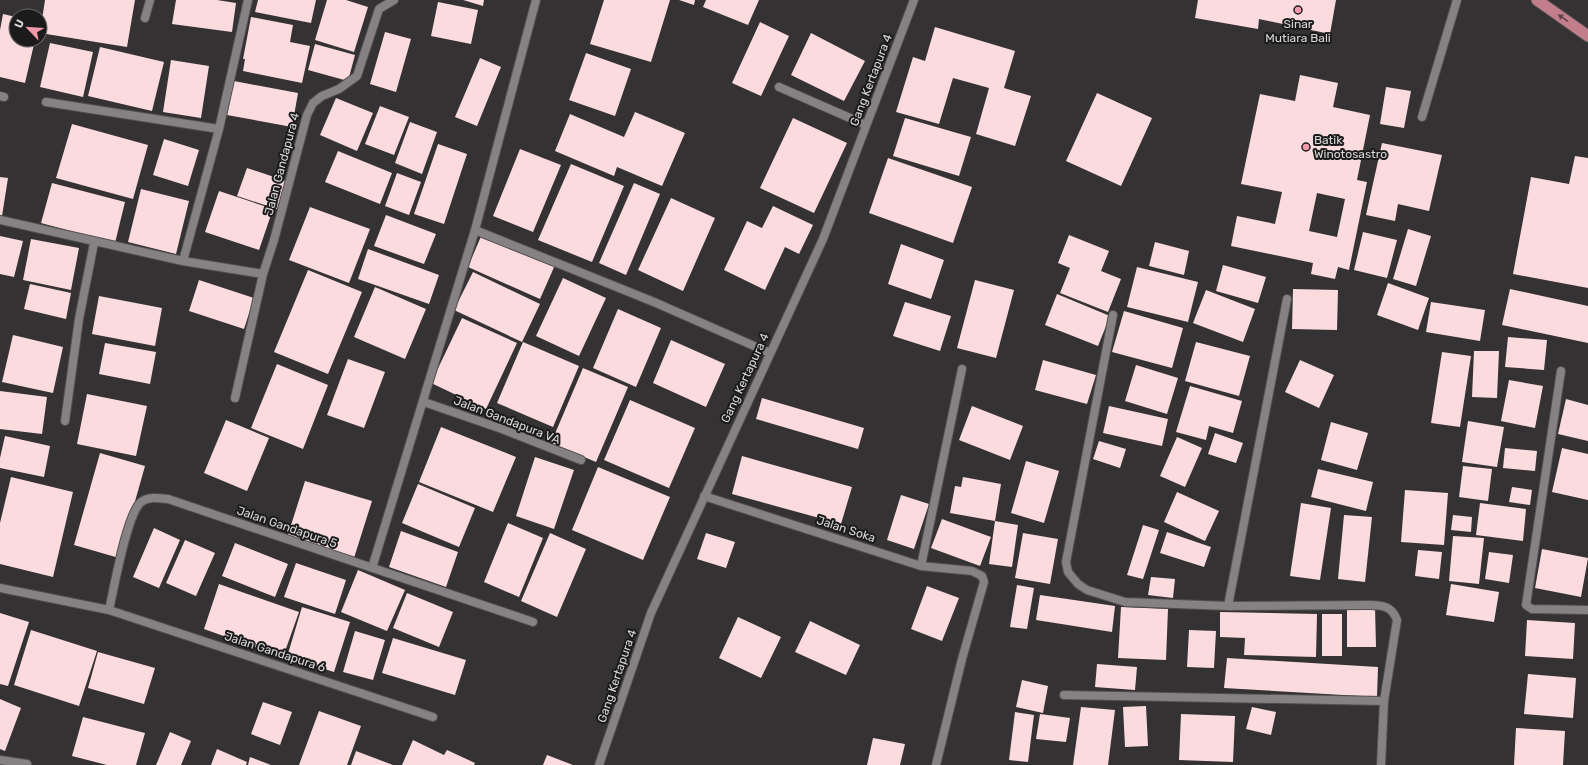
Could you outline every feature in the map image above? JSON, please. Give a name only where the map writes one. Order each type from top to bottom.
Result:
[{"type":"highway","points":[[1537,0],[1588,36]]},
{"type":"street","points":[[145,18],[150,0]]},
{"type":"street","points":[[183,261],[218,129],[248,0]]},
{"type":"street","name":"Jalan Gandapura 4","points":[[235,398],[263,274],[274,240],[307,115],[313,103],[322,96],[339,89],[357,76],[379,9],[394,0]]},
{"type":"street","points":[[372,568],[424,402],[475,230],[536,0]]},
{"type":"street","name":"Gang Kertapura 4","points":[[599,765],[651,613],[823,239],[914,0]]},
{"type":"street","points":[[1422,117],[1457,0]]},
{"type":"street","points":[[779,87],[866,125]]},
{"type":"street","points":[[46,102],[218,129]]},
{"type":"street","points":[[0,220],[94,243],[183,261],[263,274]]},
{"type":"street","points":[[475,230],[654,302],[770,353]]},
{"type":"street","points":[[64,421],[79,319],[94,243]]},
{"type":"street","points":[[1228,606],[1287,299]]},
{"type":"street","points":[[1113,315],[1066,562],[1068,572],[1072,579],[1087,590],[1125,602],[1228,606],[1369,604],[1382,605],[1391,609],[1397,620],[1384,701],[1381,765]]},
{"type":"street","points":[[921,566],[962,369]]},
{"type":"street","points":[[1560,371],[1526,605],[1532,609],[1588,610]]},
{"type":"street","name":"Jalan Gandapura VA","points":[[424,402],[502,429],[581,460]]},
{"type":"street","name":"Jalan Soka","points":[[704,496],[921,566],[972,571],[982,576],[984,582],[939,746],[936,765]]},
{"type":"street","name":"Jalan Gandapura 5","points":[[109,610],[125,542],[136,508],[142,502],[153,498],[168,499],[533,622]]},
{"type":"street","name":"Jalan Gandapura 6","points":[[0,588],[109,610],[434,717]]},
{"type":"street","points":[[1064,695],[1384,701]]},
{"type":"street","points":[[0,760],[27,764]]},
{"type":"building","points":[[45,0],[135,0],[127,47],[48,34],[48,8],[44,8]]},
{"type":"building","points":[[176,0],[217,0],[236,3],[232,32],[172,24]]},
{"type":"building","points":[[258,0],[316,0],[311,23],[255,12]]},
{"type":"building","points":[[327,0],[346,0],[368,7],[354,52],[315,40]]},
{"type":"building","points":[[463,0],[484,0],[483,6]]},
{"type":"building","points":[[604,0],[670,0],[651,62],[590,44]]},
{"type":"building","points":[[679,0],[695,0],[694,5]]},
{"type":"building","points":[[706,0],[759,0],[748,25],[703,7]]},
{"type":"building","points":[[1198,0],[1336,0],[1330,34],[1259,19],[1258,29],[1195,18]]},
{"type":"building","points":[[438,2],[478,10],[471,44],[431,36]]},
{"type":"building","points":[[3,14],[8,15],[8,48],[33,48],[25,83],[0,77],[0,30]]},
{"type":"building","points":[[251,17],[293,25],[290,42],[310,46],[302,83],[243,71],[245,59],[243,59]]},
{"type":"building","points":[[760,22],[789,36],[761,96],[732,83]]},
{"type":"building","points":[[935,27],[1015,51],[1004,88],[1031,96],[1015,146],[976,134],[989,88],[953,78],[939,124],[896,112],[913,57],[925,61]]},
{"type":"building","points":[[385,32],[411,39],[396,92],[370,84]]},
{"type":"building","points":[[811,33],[865,61],[844,101],[791,75]]},
{"type":"building","points":[[50,43],[93,52],[83,97],[40,87]]},
{"type":"building","points":[[315,44],[355,55],[348,81],[308,70]]},
{"type":"building","points":[[100,47],[164,62],[152,111],[88,96]]},
{"type":"building","points":[[586,53],[631,69],[615,116],[569,100]]},
{"type":"building","points":[[480,58],[501,67],[477,126],[455,117]]},
{"type":"building","points":[[171,60],[209,66],[201,118],[163,112]]},
{"type":"building","name":"Batik Winotosastro","points":[[1300,75],[1338,83],[1333,107],[1370,115],[1357,180],[1367,182],[1349,270],[1338,267],[1335,279],[1311,274],[1313,263],[1231,246],[1237,216],[1275,224],[1282,192],[1241,184],[1260,94],[1295,101]],"holes":[[[1317,193],[1345,199],[1337,237],[1309,231]]]},
{"type":"building","points":[[234,81],[298,93],[292,127],[227,115]]},
{"type":"building","points":[[1386,87],[1411,91],[1404,128],[1380,124]]},
{"type":"building","points":[[1097,93],[1152,118],[1121,186],[1066,161]]},
{"type":"building","points":[[336,98],[373,113],[357,151],[320,135]]},
{"type":"building","points":[[380,106],[409,117],[394,155],[365,144]]},
{"type":"building","points":[[635,112],[685,133],[662,186],[617,167],[614,176],[555,151],[570,114],[624,137]]},
{"type":"building","points":[[793,118],[847,143],[814,213],[760,188]]},
{"type":"building","points":[[905,118],[971,137],[959,176],[893,156]]},
{"type":"building","points":[[410,122],[437,132],[422,174],[395,163]]},
{"type":"building","points":[[72,124],[148,145],[133,199],[56,178]]},
{"type":"building","points":[[164,139],[199,150],[188,186],[153,175]]},
{"type":"building","points":[[1382,143],[1442,155],[1429,211],[1398,204],[1395,221],[1366,215]]},
{"type":"building","points":[[438,144],[467,154],[444,224],[414,214]]},
{"type":"building","points":[[520,149],[561,165],[533,232],[493,216]]},
{"type":"building","points":[[338,151],[392,173],[380,204],[325,182]]},
{"type":"building","points":[[1575,156],[1588,158],[1588,288],[1513,274],[1531,177],[1569,184]]},
{"type":"building","points":[[888,158],[972,187],[953,243],[869,213]]},
{"type":"building","points":[[571,164],[624,186],[592,262],[538,240]]},
{"type":"building","points":[[247,168],[286,181],[277,209],[237,196]]},
{"type":"building","points":[[397,173],[421,182],[409,215],[385,206]]},
{"type":"building","points":[[0,177],[8,178],[2,216],[0,216]]},
{"type":"building","points":[[52,183],[125,202],[115,243],[41,223]]},
{"type":"building","points":[[634,183],[660,194],[626,275],[599,263]]},
{"type":"building","points":[[141,189],[189,201],[176,254],[128,242]]},
{"type":"building","points":[[219,191],[273,209],[259,250],[205,232]]},
{"type":"building","points":[[671,198],[715,218],[683,291],[638,270]]},
{"type":"building","points":[[773,206],[813,225],[799,254],[785,247],[765,290],[724,270],[747,221],[762,228]]},
{"type":"building","points":[[310,207],[370,229],[349,283],[289,260]]},
{"type":"building","points":[[386,215],[436,234],[424,264],[374,246]]},
{"type":"building","points":[[1408,229],[1431,236],[1416,286],[1393,279]]},
{"type":"building","points":[[1363,232],[1397,240],[1387,278],[1354,270]]},
{"type":"building","points":[[482,234],[555,265],[540,299],[468,267]]},
{"type":"building","points":[[1069,235],[1109,251],[1101,271],[1121,279],[1108,312],[1060,293],[1070,268],[1058,263]]},
{"type":"building","points":[[0,236],[23,241],[14,277],[0,274]]},
{"type":"building","points":[[31,239],[79,248],[71,290],[23,280]]},
{"type":"building","points":[[1155,242],[1189,251],[1184,275],[1149,266]]},
{"type":"building","points":[[901,244],[944,260],[931,299],[888,284]]},
{"type":"building","points":[[368,249],[439,275],[429,304],[358,279]]},
{"type":"building","points":[[1223,265],[1266,277],[1258,303],[1216,291]]},
{"type":"building","points":[[1137,267],[1198,282],[1188,322],[1127,307]]},
{"type":"building","points":[[308,270],[362,292],[328,374],[274,352]]},
{"type":"building","points":[[473,272],[540,304],[522,342],[454,310]]},
{"type":"building","points":[[563,278],[606,298],[579,356],[536,336]]},
{"type":"building","points":[[199,280],[254,298],[244,329],[189,311]]},
{"type":"building","points":[[975,280],[1014,290],[996,358],[957,348]]},
{"type":"building","points":[[1388,283],[1429,298],[1418,330],[1377,315]]},
{"type":"building","points":[[30,284],[71,293],[66,319],[24,309]]},
{"type":"building","points":[[375,287],[426,309],[405,359],[354,337]]},
{"type":"building","points":[[1293,289],[1338,290],[1337,330],[1292,329]]},
{"type":"building","points":[[1510,289],[1588,306],[1588,343],[1502,325]]},
{"type":"building","points":[[1206,290],[1255,309],[1243,342],[1193,323]]},
{"type":"building","points":[[1057,294],[1110,316],[1098,346],[1045,325]]},
{"type":"building","points":[[99,296],[162,308],[155,346],[92,334]]},
{"type":"building","points":[[905,302],[951,316],[940,351],[893,336]]},
{"type":"building","points":[[1431,302],[1485,310],[1480,341],[1426,332]]},
{"type":"building","points":[[618,309],[661,328],[636,387],[593,368]]},
{"type":"building","points":[[1124,311],[1183,328],[1172,368],[1112,352]]},
{"type":"building","points":[[462,318],[517,343],[486,409],[431,383]]},
{"type":"building","points":[[13,335],[63,347],[53,393],[2,382]]},
{"type":"building","points":[[1508,337],[1547,340],[1544,370],[1505,367]]},
{"type":"building","points":[[671,340],[725,364],[706,407],[653,383]]},
{"type":"building","points":[[523,342],[579,366],[553,427],[497,403]]},
{"type":"building","points":[[1196,342],[1250,356],[1239,396],[1185,381]]},
{"type":"building","points":[[105,343],[156,352],[150,384],[99,374]]},
{"type":"building","points":[[1474,351],[1499,351],[1497,398],[1472,397]]},
{"type":"building","points":[[1442,352],[1471,356],[1460,427],[1431,423]]},
{"type":"building","points":[[348,359],[385,372],[364,428],[327,415]]},
{"type":"building","points":[[1043,360],[1096,375],[1087,404],[1035,390]]},
{"type":"building","points":[[1300,360],[1334,375],[1319,408],[1285,392]]},
{"type":"building","points":[[277,364],[328,385],[303,449],[251,428]]},
{"type":"building","points":[[1136,365],[1178,378],[1167,414],[1125,401]]},
{"type":"building","points":[[583,368],[628,387],[596,462],[551,443]]},
{"type":"building","points":[[1509,380],[1543,386],[1535,428],[1501,421]]},
{"type":"building","points":[[1190,386],[1242,401],[1233,433],[1209,426],[1206,440],[1176,432]]},
{"type":"building","points":[[0,391],[47,397],[42,434],[0,429]]},
{"type":"building","points":[[87,394],[147,406],[136,456],[77,444]]},
{"type":"building","points":[[762,398],[864,428],[858,449],[756,419]]},
{"type":"building","points":[[1566,399],[1588,405],[1588,441],[1558,434]]},
{"type":"building","points":[[630,400],[695,428],[669,488],[604,460]]},
{"type":"building","points":[[972,406],[1023,426],[1010,460],[959,440]]},
{"type":"building","points":[[1109,406],[1168,419],[1162,446],[1103,433]]},
{"type":"building","points":[[226,420],[269,438],[247,491],[204,473]]},
{"type":"building","points":[[1468,421],[1504,427],[1497,467],[1462,462]]},
{"type":"building","points":[[1331,422],[1368,433],[1357,470],[1321,460]]},
{"type":"building","points":[[441,427],[516,457],[493,512],[419,482]]},
{"type":"building","points":[[1215,433],[1243,443],[1236,463],[1208,454]]},
{"type":"building","points":[[5,436],[50,446],[44,477],[0,468],[0,458]]},
{"type":"building","points":[[1177,437],[1202,448],[1185,487],[1160,476]]},
{"type":"building","points":[[1099,441],[1126,449],[1120,468],[1093,459]]},
{"type":"building","points":[[1505,448],[1537,451],[1535,471],[1503,468]]},
{"type":"building","points":[[1562,448],[1588,454],[1588,500],[1552,492]]},
{"type":"building","points":[[100,453],[145,466],[119,558],[74,545]]},
{"type":"building","points":[[742,456],[852,487],[841,524],[732,494]]},
{"type":"building","points":[[535,457],[574,470],[554,529],[516,516]]},
{"type":"building","points":[[1026,461],[1059,471],[1044,523],[1011,513]]},
{"type":"building","points":[[1463,466],[1492,469],[1488,501],[1459,497]]},
{"type":"building","points":[[598,467],[670,497],[643,560],[572,530]]},
{"type":"building","points":[[1318,469],[1373,482],[1366,511],[1311,497]]},
{"type":"building","points":[[11,477],[73,492],[53,577],[0,564],[0,523]]},
{"type":"building","points":[[963,477],[1001,484],[995,521],[950,513],[955,486],[961,487]]},
{"type":"building","points":[[305,481],[372,501],[354,558],[287,538]]},
{"type":"building","points":[[418,484],[475,508],[459,547],[402,523]]},
{"type":"building","points":[[1512,487],[1532,490],[1530,505],[1509,502]]},
{"type":"building","points":[[1405,490],[1448,493],[1444,545],[1401,542]]},
{"type":"building","points":[[1177,492],[1219,511],[1205,541],[1164,522]]},
{"type":"building","points":[[901,495],[929,504],[914,549],[887,540]]},
{"type":"building","points":[[1301,503],[1331,508],[1320,580],[1290,576]]},
{"type":"building","points":[[1480,503],[1526,509],[1523,541],[1476,535]]},
{"type":"building","points":[[1344,515],[1372,517],[1365,582],[1338,579]]},
{"type":"building","points":[[1453,515],[1472,517],[1471,532],[1451,530]]},
{"type":"building","points":[[942,519],[991,537],[980,566],[931,548]]},
{"type":"building","points":[[995,521],[1018,525],[1012,567],[989,564]]},
{"type":"building","points":[[508,523],[543,538],[519,597],[484,582]]},
{"type":"building","points":[[1143,525],[1159,530],[1143,579],[1127,575]]},
{"type":"building","points":[[154,528],[180,540],[159,588],[133,577]]},
{"type":"building","points":[[401,531],[458,552],[446,587],[389,567]]},
{"type":"building","points":[[1167,532],[1211,547],[1204,567],[1160,553]]},
{"type":"building","points":[[550,533],[586,549],[557,617],[521,601]]},
{"type":"building","points":[[706,533],[735,542],[726,568],[697,559]]},
{"type":"building","points":[[1023,533],[1058,539],[1050,584],[1015,578]]},
{"type":"building","points":[[1453,536],[1484,538],[1479,584],[1449,581]]},
{"type":"building","points":[[185,540],[215,553],[196,596],[166,583]]},
{"type":"building","points":[[235,543],[288,564],[275,597],[222,576]]},
{"type":"building","points":[[1542,549],[1588,558],[1581,597],[1535,588]]},
{"type":"building","points":[[1418,550],[1442,552],[1439,579],[1415,576]]},
{"type":"building","points":[[1489,552],[1513,555],[1509,583],[1485,579]]},
{"type":"building","points":[[296,563],[346,580],[335,614],[284,597]]},
{"type":"building","points":[[358,570],[405,590],[387,631],[341,612]]},
{"type":"building","points":[[1151,577],[1175,579],[1173,598],[1148,595]]},
{"type":"building","points":[[219,584],[299,612],[283,657],[204,629]]},
{"type":"building","points":[[1451,584],[1499,592],[1494,622],[1446,615]]},
{"type":"building","points":[[1017,585],[1034,588],[1027,629],[1010,627]]},
{"type":"building","points":[[927,586],[959,598],[942,641],[911,629]]},
{"type":"building","points":[[407,593],[453,612],[439,647],[393,628]]},
{"type":"building","points":[[1040,595],[1115,606],[1112,632],[1036,620]]},
{"type":"building","points":[[302,607],[350,622],[334,672],[287,657]]},
{"type":"building","points":[[1121,607],[1168,609],[1166,660],[1118,658]]},
{"type":"building","points":[[1375,607],[1376,647],[1347,647],[1347,608]]},
{"type":"building","points":[[1220,612],[1317,614],[1316,657],[1244,655],[1245,638],[1220,637]]},
{"type":"building","points":[[0,613],[29,622],[8,686],[0,684]]},
{"type":"building","points":[[1322,614],[1342,614],[1342,656],[1322,656]]},
{"type":"building","points":[[738,617],[781,637],[761,678],[719,658]]},
{"type":"building","points":[[1527,620],[1575,623],[1573,659],[1525,656]]},
{"type":"building","points":[[810,621],[860,645],[846,675],[795,652]]},
{"type":"building","points":[[31,630],[97,651],[79,706],[14,685]]},
{"type":"building","points":[[1189,630],[1216,631],[1214,668],[1187,667]]},
{"type":"building","points":[[355,631],[385,640],[373,680],[343,672]]},
{"type":"building","points":[[393,638],[466,660],[455,695],[382,673]]},
{"type":"building","points":[[98,652],[155,668],[144,704],[88,688]]},
{"type":"building","points":[[1227,658],[1378,667],[1377,697],[1224,688]]},
{"type":"building","points":[[1097,664],[1137,667],[1135,690],[1095,687]]},
{"type":"building","points":[[1528,674],[1576,678],[1573,718],[1524,714]]},
{"type":"building","points":[[1022,680],[1048,686],[1043,713],[1016,707]]},
{"type":"building","points":[[0,699],[21,708],[5,751],[0,749]]},
{"type":"building","points":[[263,702],[292,712],[280,745],[251,734]]},
{"type":"building","points":[[1146,706],[1148,746],[1125,747],[1123,707]]},
{"type":"building","points":[[1081,707],[1115,710],[1108,765],[1073,765]]},
{"type":"building","points":[[1252,707],[1276,712],[1271,735],[1246,729]]},
{"type":"building","points":[[319,711],[361,726],[347,765],[299,765]]},
{"type":"building","points":[[1015,712],[1034,715],[1028,762],[1009,760]]},
{"type":"building","points":[[1040,714],[1070,718],[1066,742],[1036,739]]},
{"type":"building","points":[[1181,714],[1235,716],[1233,762],[1179,760]]},
{"type":"building","points":[[83,717],[145,733],[136,765],[107,765],[72,756]]},
{"type":"building","points":[[1516,728],[1565,731],[1563,765],[1514,765]]},
{"type":"building","points":[[170,732],[191,741],[181,765],[156,765]]},
{"type":"building","points":[[873,738],[905,744],[900,765],[867,765]]},
{"type":"building","points":[[413,740],[444,755],[447,750],[475,763],[474,765],[402,765]]},
{"type":"building","points":[[217,749],[247,762],[246,765],[211,765]]},
{"type":"building","points":[[356,751],[393,765],[351,765]]},
{"type":"building","points":[[547,755],[573,765],[543,765]]},
{"type":"building","points":[[250,757],[271,765],[248,765]]},
{"type":"place","name":"Sinar Mutiara Bali","points":[[1298,10]]},
{"type":"place","name":"Batik Winotosastro","points":[[1306,147]]}]
